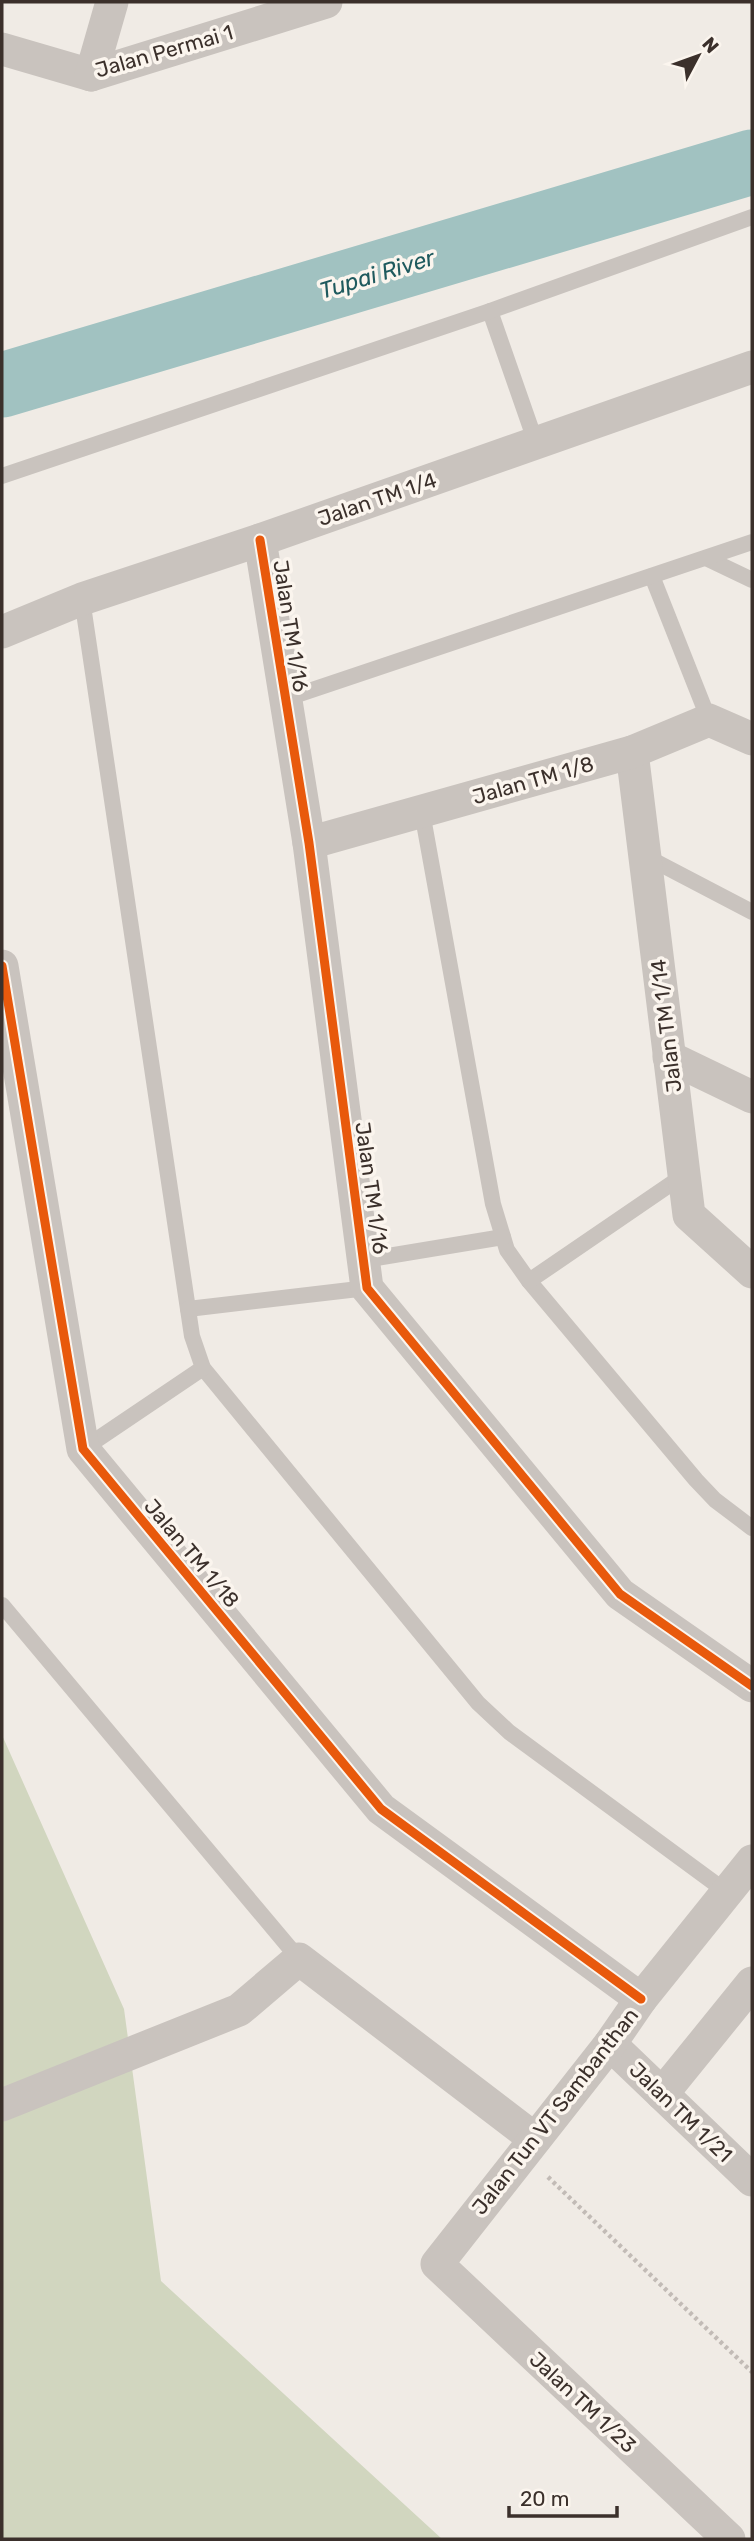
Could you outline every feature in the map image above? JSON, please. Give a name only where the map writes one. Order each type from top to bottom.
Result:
[{"type":"street","points":[[91,75],[112,2]]},
{"type":"street","name":"Jalan Permai 1","points":[[2,49],[91,75],[326,2]]},
{"type":"street","name":"Jalan TM 1/4","points":[[2,632],[82,599],[260,540],[752,367]]},
{"type":"street","name":"Jalan TM 1/16","points":[[260,540],[309,844],[366,1274]]},
{"type":"street","points":[[709,720],[752,739]]},
{"type":"street","name":"Jalan TM 1/8","points":[[309,844],[632,752],[709,720]]},
{"type":"street","name":"Jalan TM 1/14","points":[[632,752],[689,1215],[752,1272]]},
{"type":"street","points":[[2,966],[83,1449]]},
{"type":"street","points":[[669,1057],[752,1097]]},
{"type":"street","points":[[366,1274],[620,1594],[752,1686]]},
{"type":"street","name":"Jalan TM 1/18","points":[[83,1449],[381,1809],[642,1999]]},
{"type":"street","name":"Jalan Tun VT Sambanthan","points":[[437,2264],[752,1861]]},
{"type":"street","points":[[2,2105],[239,2010],[299,1959],[530,2146]]},
{"type":"street","points":[[662,2094],[752,1983]]},
{"type":"street","name":"Jalan TM 1/21","points":[[610,2043],[752,2180]]},
{"type":"street","name":"Jalan TM 1/23","points":[[437,2264],[729,2539]]},
{"type":"lane","points":[[2,476],[490,311],[752,217]]},
{"type":"lane","points":[[490,311],[536,443]]},
{"type":"lane","points":[[285,699],[752,542]]},
{"type":"lane","points":[[706,558],[752,580]]},
{"type":"lane","points":[[652,576],[709,720]]},
{"type":"lane","points":[[82,599],[192,1336],[203,1368],[478,1703],[509,1732],[728,1893]]},
{"type":"lane","points":[[422,812],[493,1204],[507,1250],[529,1281],[696,1480],[715,1500],[752,1528]]},
{"type":"lane","points":[[645,856],[752,912]]},
{"type":"lane","points":[[529,1281],[684,1175]]},
{"type":"lane","points":[[188,1309],[366,1274],[503,1237]]},
{"type":"lane","points":[[83,1449],[203,1368]]},
{"type":"lane","points":[[2,1605],[299,1959]]},
{"type":"path","points":[[530,2146],[752,2372]]},
{"type":"green space","points":[[2,1735],[124,2009],[161,2281],[442,2539],[2,2539]]},
{"type":"waterway","name":"Tupai River","points":[[2,385],[752,162]]},
{"type":"cycle path","points":[[260,540],[309,843],[367,1288],[620,1594],[752,1686]]},
{"type":"cycle path","points":[[2,966],[83,1449],[381,1809],[641,1999]]}]
